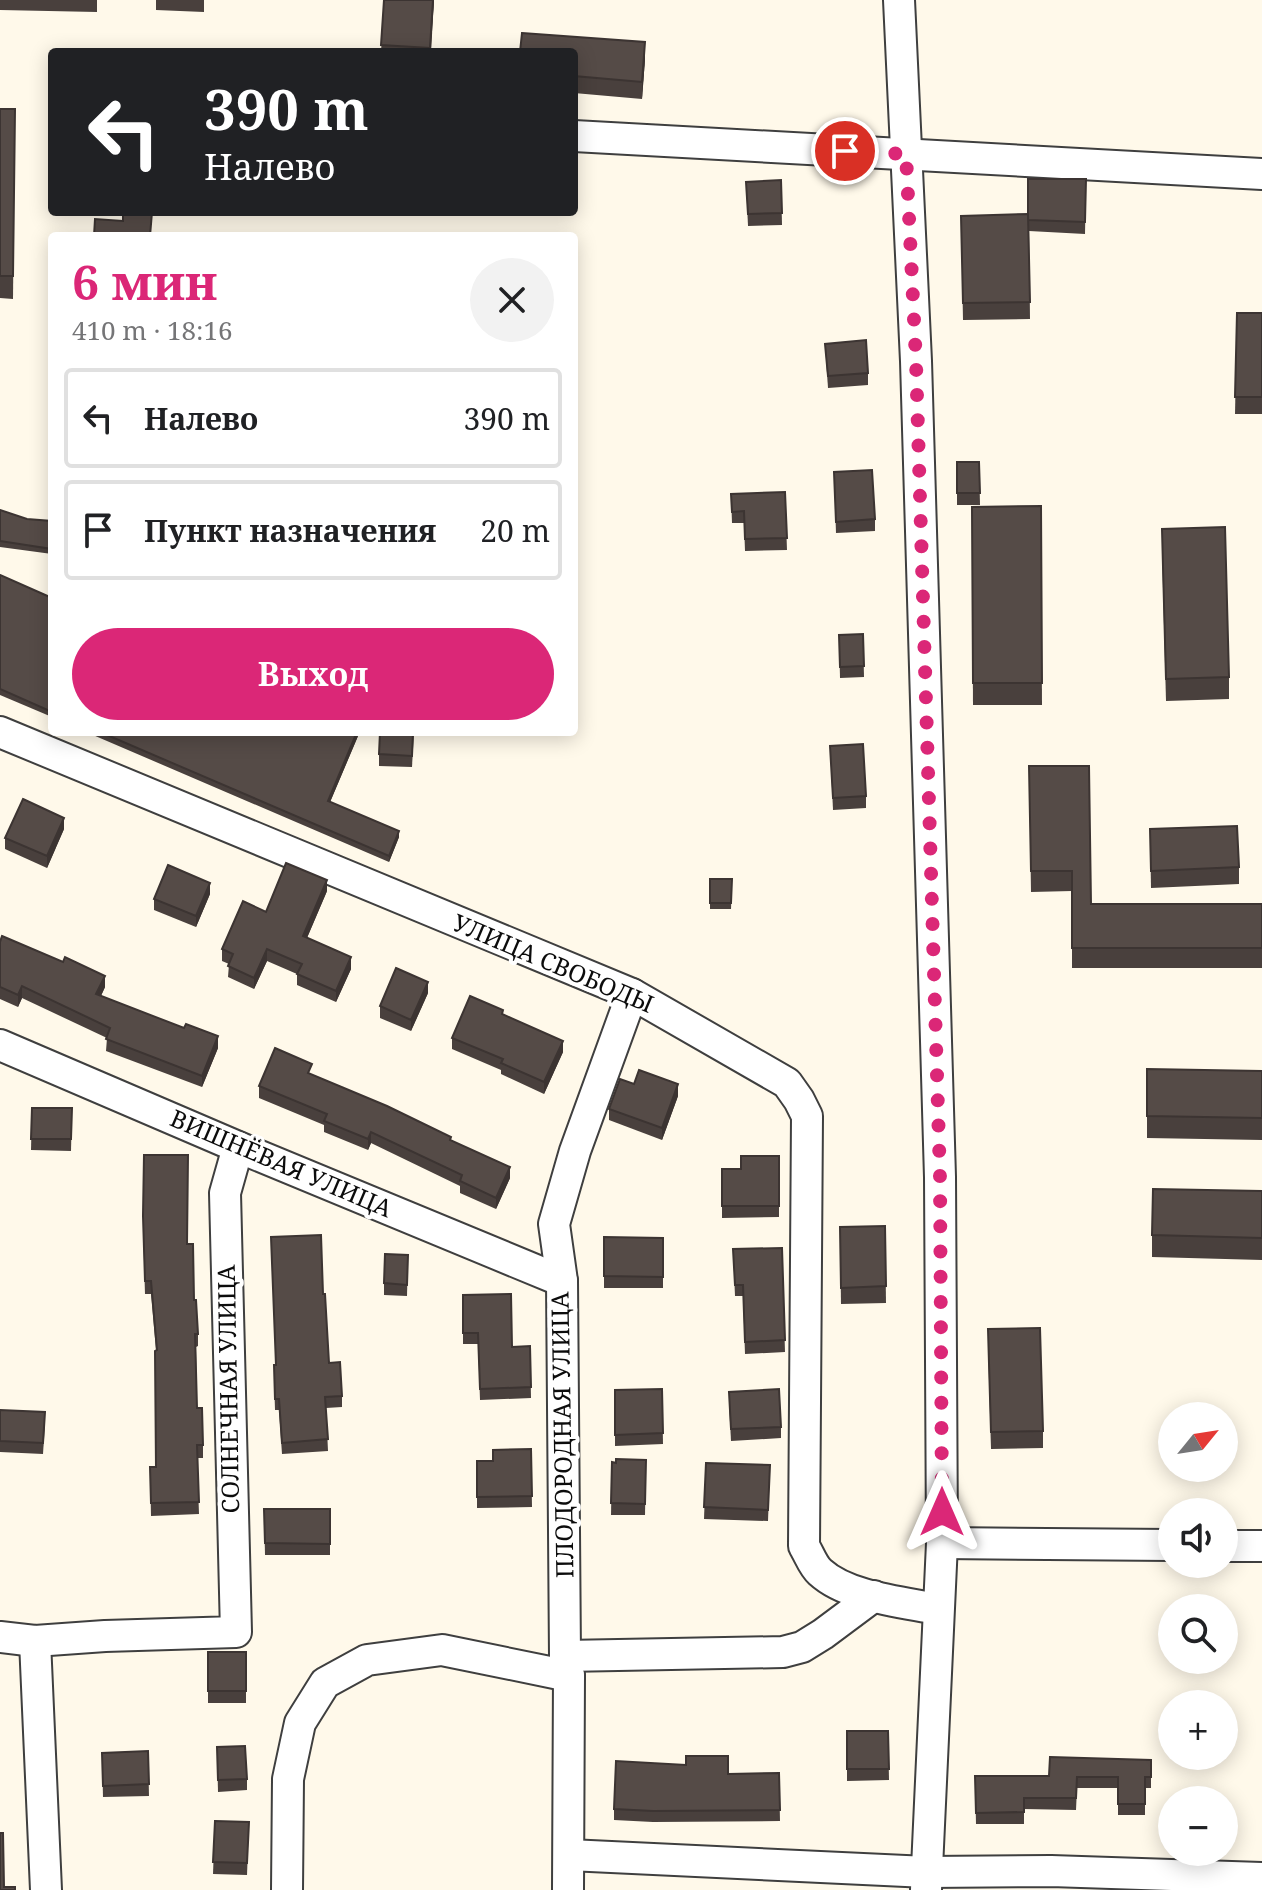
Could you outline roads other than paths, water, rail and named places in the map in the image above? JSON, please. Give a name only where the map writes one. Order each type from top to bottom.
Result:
[{"type":"street","points":[[899,0],[916,361],[940,1177],[942,1543],[926,1881]]},
{"type":"street","points":[[578,136],[1262,174]]},
{"type":"street","name":"УЛИЦА СВОБОДЫ","points":[[0,732],[632,994],[787,1083],[807,1116],[804,1546],[817,1571],[839,1586],[937,1609]]},
{"type":"street","name":"ПЛОДОРОДНАЯ УЛИЦА","points":[[568,1890],[562,1281],[554,1224],[575,1151],[632,994]]},
{"type":"street","name":"ВИШНЁВАЯ УЛИЦА","points":[[0,1045],[562,1281]]},
{"type":"street","name":"СОЛНЕЧНАЯ УЛИЦА","points":[[35,1641],[236,1632],[225,1193],[238,1147]]},
{"type":"street","points":[[942,1543],[1158,1545]]},
{"type":"street","points":[[1238,1546],[1262,1546]]},
{"type":"street","points":[[287,1890],[288,1779],[300,1723],[325,1683],[367,1660],[442,1650],[567,1666],[783,1652],[802,1647],[874,1596]]},
{"type":"street","points":[[0,1637],[35,1641],[46,1890]]},
{"type":"street","points":[[569,1855],[926,1881],[1051,1871],[1262,1878]]}]
